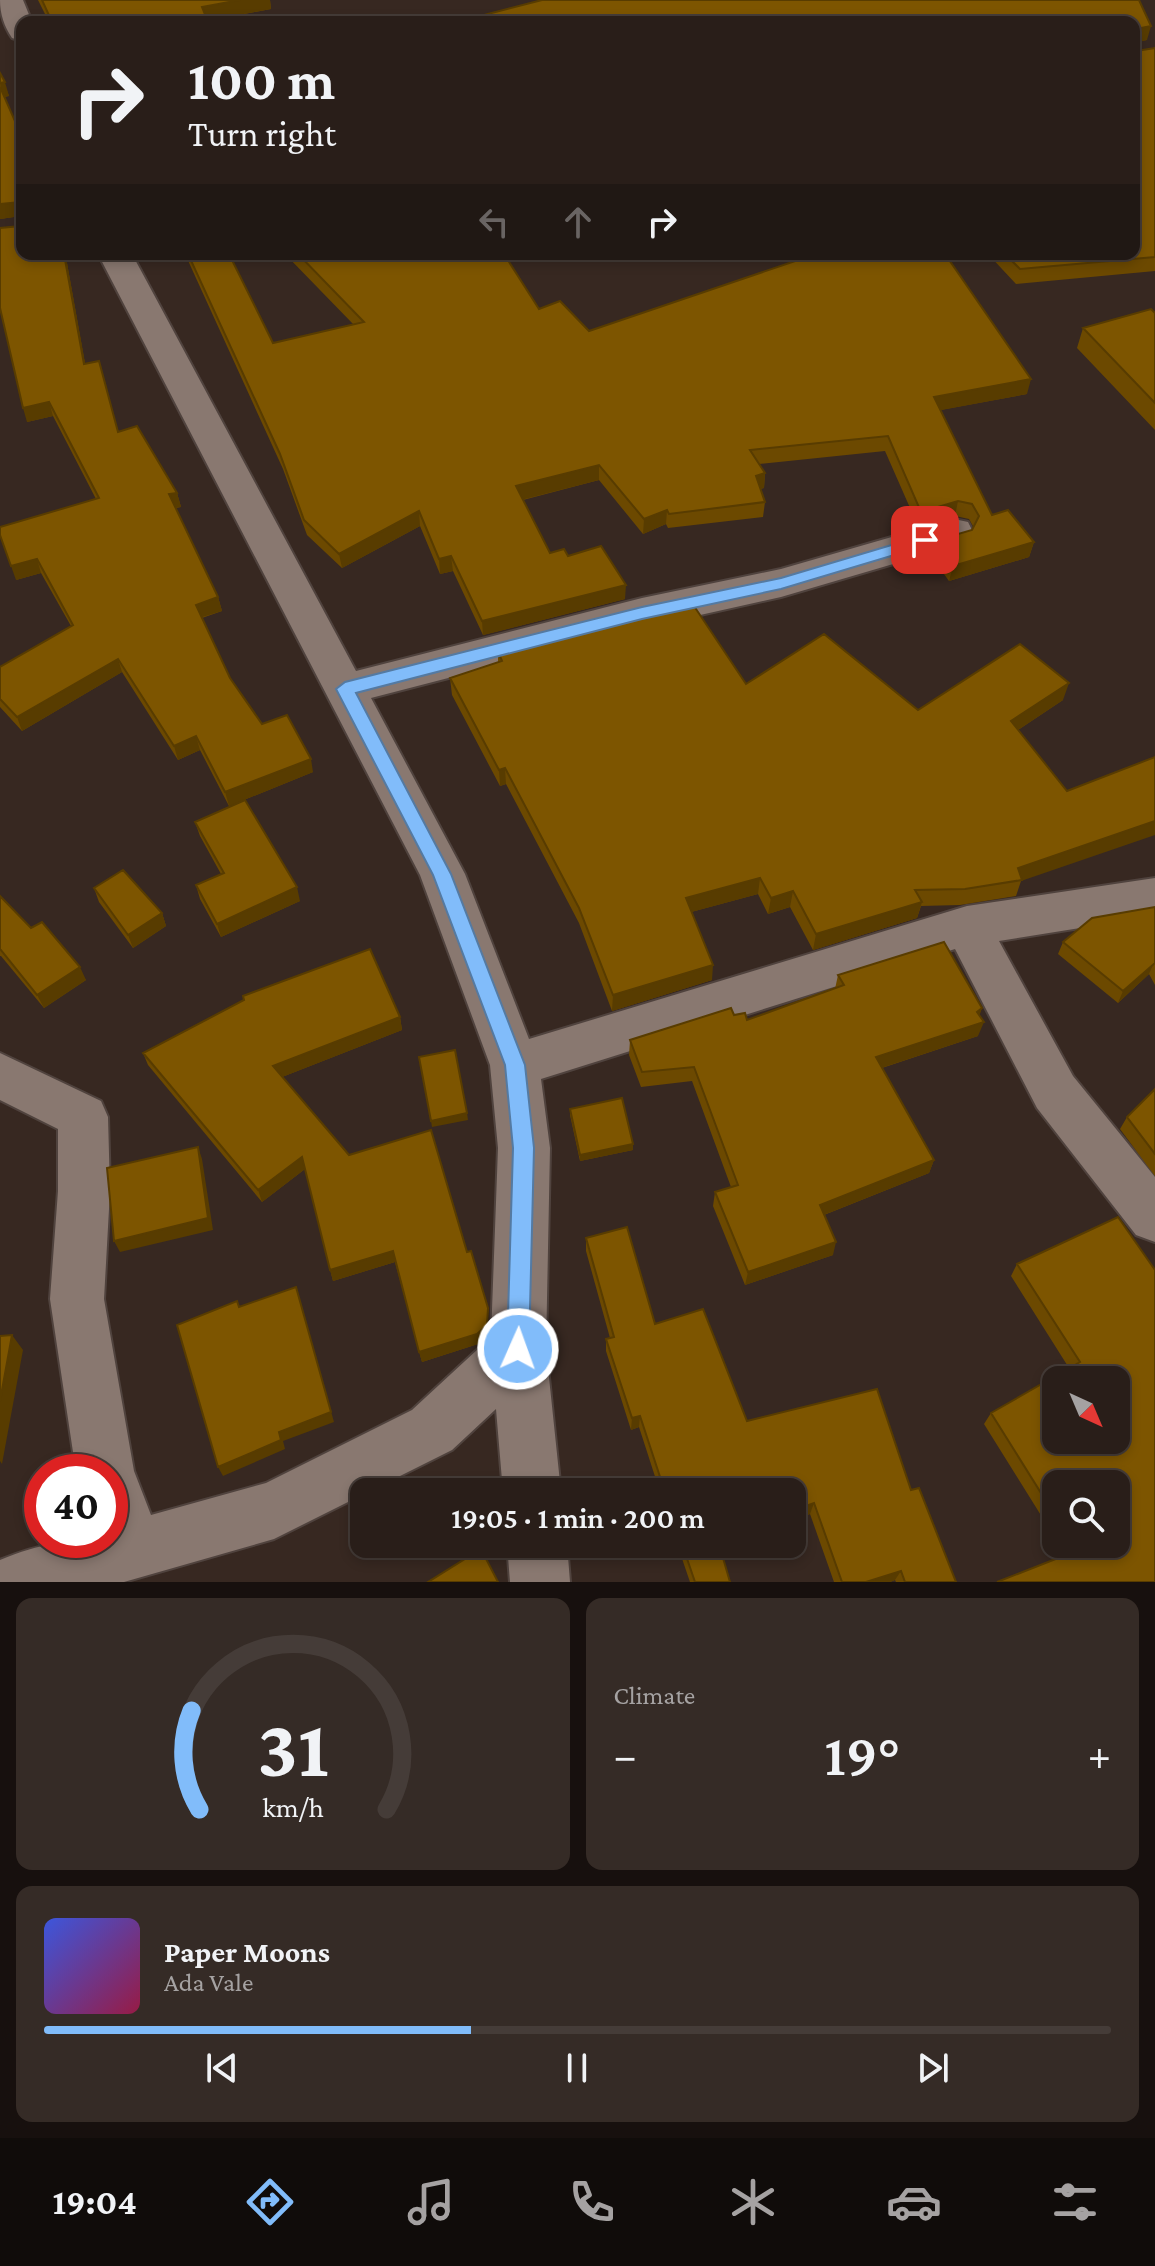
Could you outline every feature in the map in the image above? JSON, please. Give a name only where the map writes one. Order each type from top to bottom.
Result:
[{"type":"street","points":[[118,260],[442,874],[515,1065],[524,1148],[518,1349],[531,1478]]},
{"type":"street","points":[[345,689],[642,613],[781,583],[954,532]]},
{"type":"street","points":[[515,1065],[967,926],[1155,897]]},
{"type":"street","points":[[967,926],[1055,1092],[1155,1217]]},
{"type":"street","points":[[0,1075],[83,1117],[84,1191],[77,1299],[102,1454]]},
{"type":"street","points":[[19,1582],[274,1510],[432,1430],[518,1349]]},
{"type":"street","points":[[128,1532],[135,1550]]},
{"type":"street","points":[[538,1558],[540,1582]]},
{"type":"building","points":[[42,0],[240,0],[202,7],[206,16],[49,16]]},
{"type":"building","points":[[542,0],[1139,0],[1151,26],[1140,28],[1140,16],[480,16]]},
{"type":"building","points":[[1155,48],[1155,257],[1140,258],[1140,50]]},
{"type":"building","points":[[0,87],[16,123],[16,202],[0,204]]},
{"type":"building","points":[[16,226],[16,260],[65,260],[84,364],[99,361],[118,432],[137,426],[177,493],[169,494],[218,597],[196,605],[230,678],[262,724],[287,715],[311,759],[225,792],[196,736],[174,746],[118,659],[17,717],[0,699],[0,667],[73,625],[37,559],[11,566],[0,527],[99,498],[49,402],[23,408],[0,308],[0,228]]},
{"type":"building","points":[[191,260],[232,260],[273,343],[364,322],[304,260],[508,260],[539,309],[560,301],[589,331],[798,260],[949,260],[1031,379],[934,397],[992,515],[1008,510],[1034,542],[953,566],[934,541],[972,530],[979,516],[972,504],[958,501],[921,512],[888,436],[750,450],[765,473],[756,476],[765,502],[669,514],[667,510],[644,519],[599,465],[516,486],[550,553],[564,549],[568,556],[601,546],[626,585],[482,621],[451,556],[439,559],[419,511],[339,554],[304,520],[280,454]]},
{"type":"building","points":[[1011,260],[1121,260],[1020,269]]},
{"type":"building","points":[[1151,309],[1155,313],[1155,403],[1083,328]]},
{"type":"building","points":[[692,603],[746,684],[824,634],[918,710],[1020,644],[1069,683],[1011,721],[1067,791],[1155,757],[1155,821],[1018,868],[1022,880],[965,889],[915,890],[922,902],[816,934],[793,891],[771,898],[760,878],[686,898],[713,965],[613,995],[579,908],[505,768],[499,770],[450,678],[502,661],[498,651]]},
{"type":"building","points":[[245,800],[297,887],[217,924],[196,885],[224,873],[195,822]]},
{"type":"building","points":[[123,870],[162,913],[128,935],[94,888]]},
{"type":"building","points":[[0,896],[31,928],[42,922],[80,967],[37,995],[0,949]]},
{"type":"building","points":[[1155,907],[1155,963],[1123,991],[1063,942],[1092,918]]},
{"type":"building","points":[[944,942],[982,1008],[977,1012],[984,1022],[876,1057],[934,1160],[820,1205],[836,1242],[748,1272],[715,1192],[738,1185],[694,1067],[642,1072],[630,1040],[731,1008],[734,1015],[745,1013],[747,1020],[844,985],[838,975]]},
{"type":"building","points":[[370,949],[400,1017],[273,1066],[349,1155],[431,1130],[467,1252],[471,1251],[488,1308],[487,1325],[477,1334],[419,1352],[393,1251],[330,1270],[302,1157],[258,1190],[143,1053],[244,1000],[243,996]]},
{"type":"building","points":[[455,1050],[467,1113],[431,1121],[419,1057]]},
{"type":"building","points":[[1155,1089],[1155,1154],[1127,1117]]},
{"type":"building","points":[[622,1098],[633,1144],[580,1155],[570,1109]]},
{"type":"building","points":[[198,1147],[208,1218],[114,1241],[107,1168]]},
{"type":"building","points":[[1118,1217],[1155,1270],[1155,1582],[997,1582],[1058,1558],[1130,1558],[1130,1470],[1042,1470],[1042,1495],[991,1413],[1042,1384],[1042,1454],[1130,1454],[1130,1366],[1073,1366],[1080,1362],[1017,1264]]},
{"type":"building","points":[[627,1227],[655,1324],[703,1309],[747,1421],[877,1389],[911,1490],[919,1488],[956,1582],[905,1582],[901,1571],[866,1582],[842,1582],[814,1503],[806,1506],[806,1478],[660,1478],[640,1416],[632,1418],[606,1339],[614,1337],[586,1238]]},
{"type":"building","points":[[296,1287],[331,1412],[279,1432],[281,1440],[218,1467],[177,1325],[237,1301],[239,1307]]},
{"type":"building","points":[[12,1335],[0,1401],[0,1336]]},
{"type":"building","points":[[467,1558],[486,1558],[498,1582],[428,1582]]},
{"type":"building","points":[[687,1558],[723,1558],[730,1582],[695,1582]]},
{"type":"route","points":[[518,1349],[524,1148],[515,1065],[442,874],[345,689],[642,613],[781,583],[925,540]]}]
